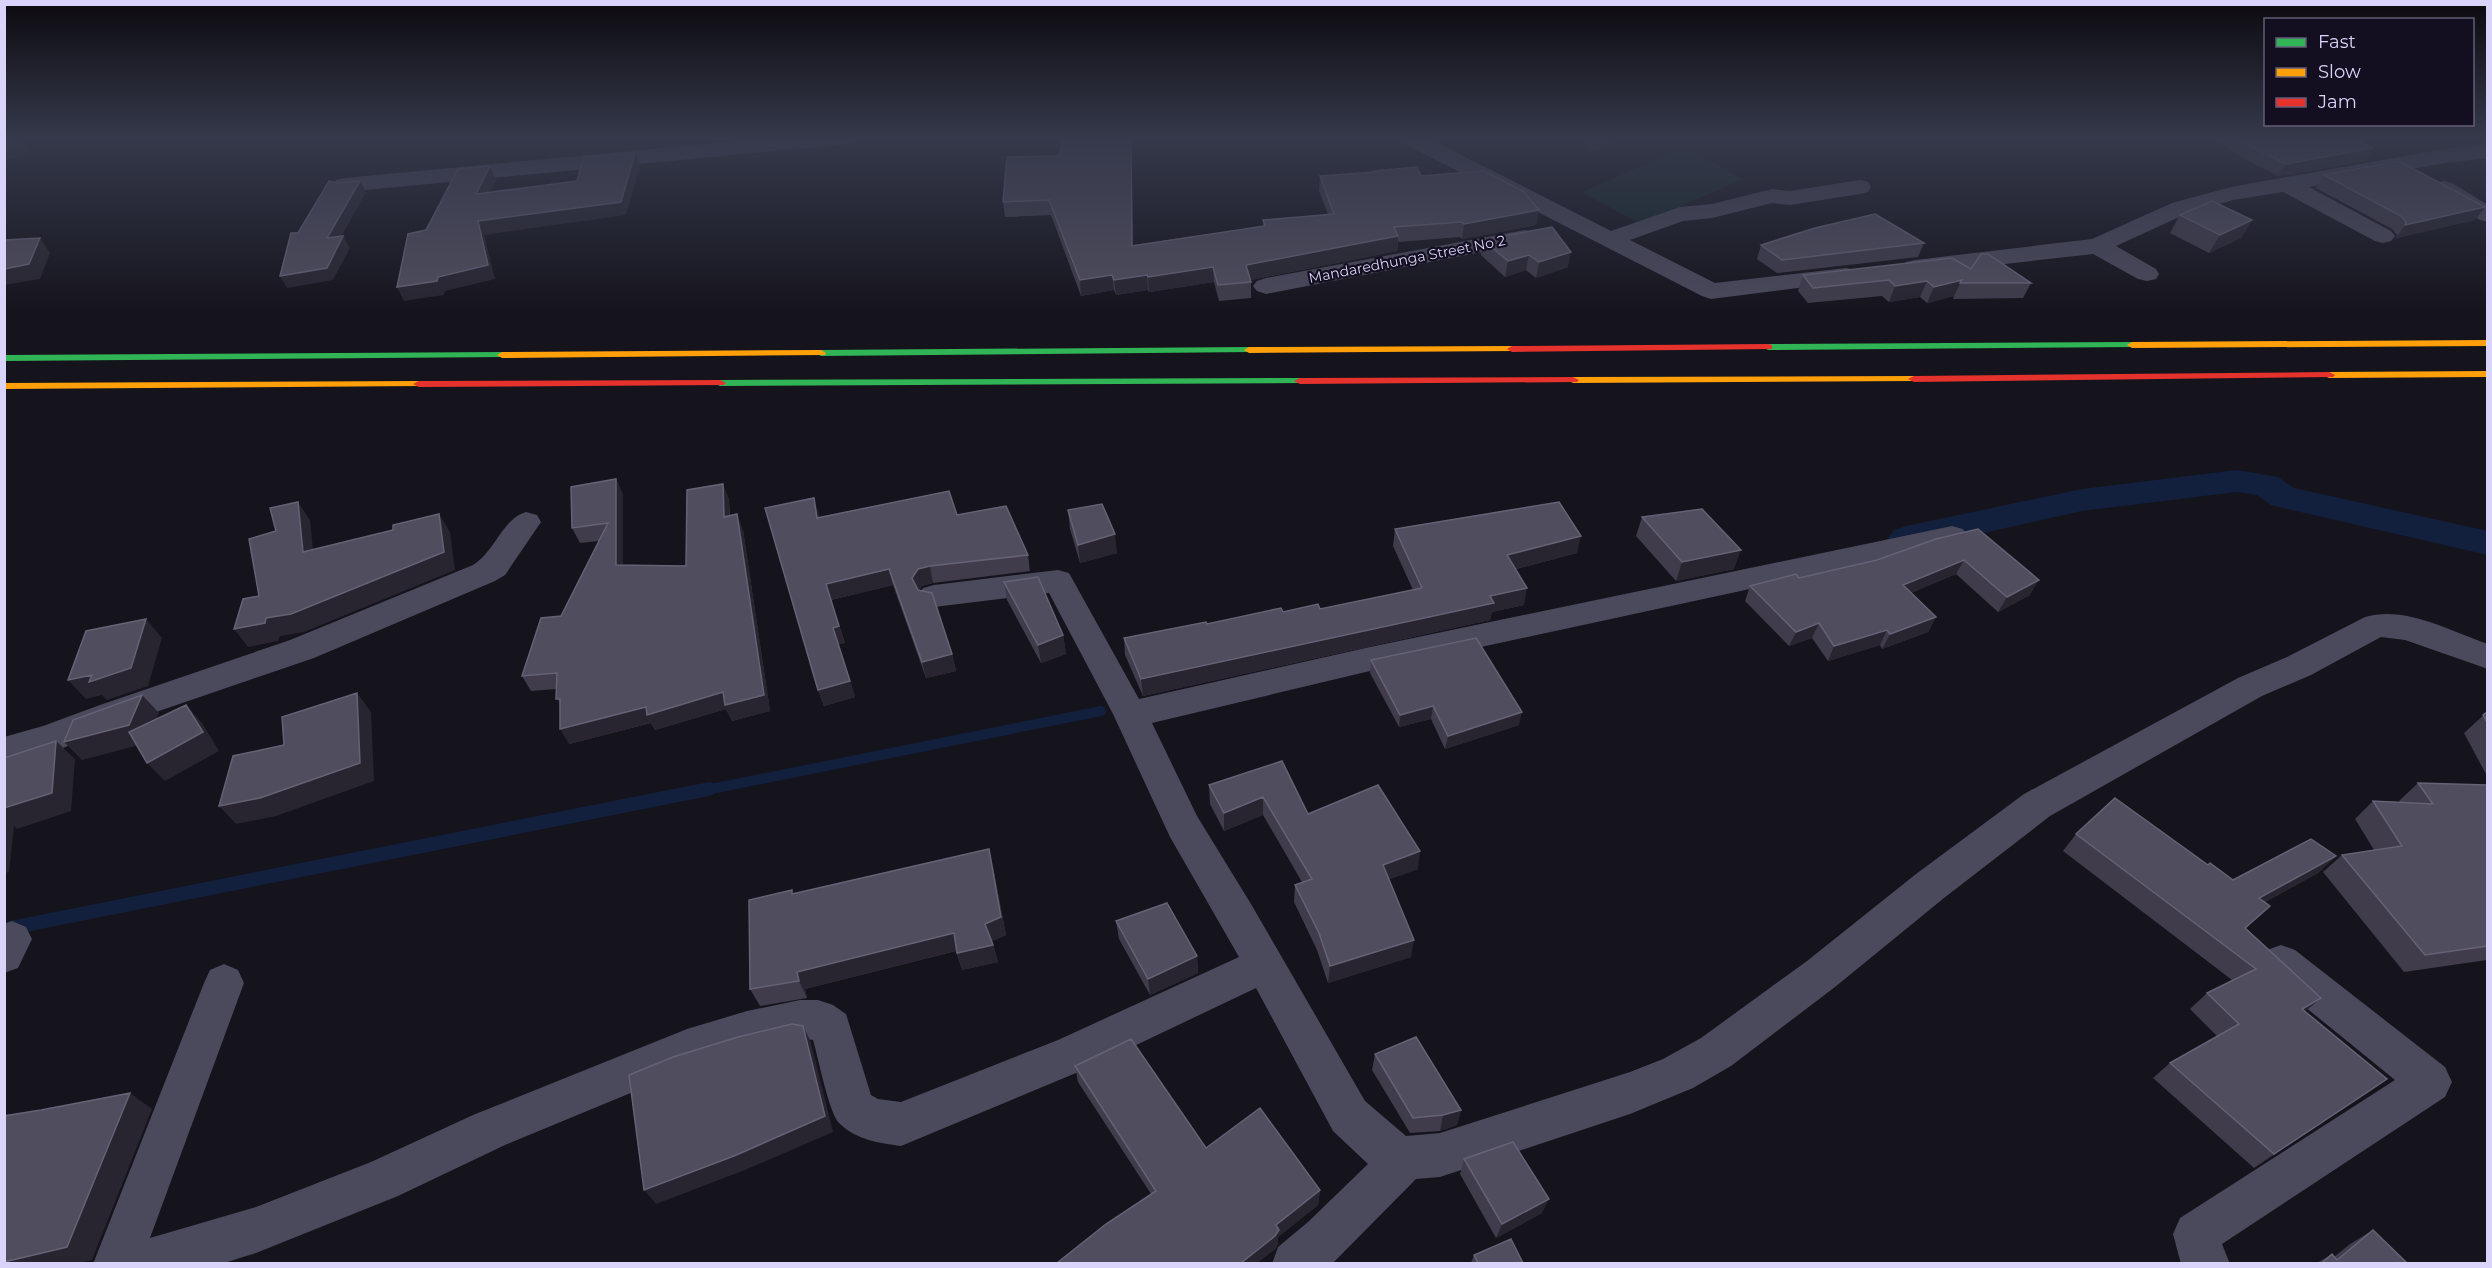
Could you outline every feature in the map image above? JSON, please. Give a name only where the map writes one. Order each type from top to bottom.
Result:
[{"type":"street","points":[[1525,196],[1711,291],[2097,246],[2180,208],[2223,196]]},
{"type":"street","points":[[1610,239],[1680,214],[1712,211],[1771,196]]},
{"type":"street","points":[[1774,196],[1790,198],[1802,196]]},
{"type":"street","points":[[2309,196],[2383,236]]},
{"type":"street","points":[[2457,196],[2487,215]]},
{"type":"street","name":"Mandaredhunga Street No 2","points":[[1266,286],[1583,226]]},
{"type":"street","points":[[2097,246],[2147,274]]},
{"type":"street","points":[[4,358],[2487,343]]},
{"type":"street","points":[[4,386],[2063,378],[2487,374]]},
{"type":"street","points":[[4,751],[50,738],[112,714],[302,650],[484,573],[498,562],[526,522]]},
{"type":"street","points":[[1130,714],[1195,701],[1370,659],[1952,537]]},
{"type":"street","points":[[934,596],[1058,581],[1130,714],[1183,826],[1237,916],[1349,1116],[1386,1150],[1406,1158],[1440,1155],[1629,1093],[1678,1074],[1716,1052],[1821,974],[1930,886],[2037,805],[2250,687],[2299,666],[2377,625],[2408,628],[2487,657]]},
{"type":"street","points":[[2197,1258],[2196,1234],[2430,1082],[2281,963]]},
{"type":"street","points":[[140,1263],[256,1230],[382,1180],[489,1130],[593,1086],[687,1049],[747,1031],[800,1019],[818,1019],[831,1028],[853,1108],[871,1120],[901,1124],[1073,1054],[1263,965]]},
{"type":"street","points":[[116,1263],[225,983]]},
{"type":"street","points":[[1296,1263],[1325,1239],[1406,1158]]},
{"type":"shaded area","points":[[1590,196],[1704,196],[1640,224]]},
{"type":"building","points":[[320,196],[351,196],[327,238],[343,236],[327,268],[280,276],[291,233],[298,233]]},
{"type":"building","points":[[444,196],[623,196],[621,202],[478,221],[488,265],[438,277],[437,281],[397,287],[408,234],[426,230]]},
{"type":"building","points":[[1004,196],[1132,196],[1132,246],[1265,226],[1263,220],[1334,214],[1327,196],[1527,196],[1539,210],[1464,224],[1462,222],[1394,227],[1398,236],[1246,265],[1251,282],[1218,285],[1213,267],[1148,277],[1147,275],[1114,280],[1112,275],[1080,280],[1049,200],[1003,202]]},
{"type":"building","points":[[2364,196],[2465,196],[2485,207],[2405,225],[2406,222],[2401,216]]},
{"type":"building","points":[[2212,201],[2252,220],[2220,235],[2180,215]]},
{"type":"building","points":[[1875,214],[1924,243],[1782,260],[1761,245],[1815,228]]},
{"type":"building","points":[[1552,227],[1571,252],[1539,262],[1529,255],[1508,261],[1483,240]]},
{"type":"building","points":[[40,238],[29,264],[4,269],[5,240]]},
{"type":"building","points":[[1981,254],[1988,254],[2031,283],[1960,283],[1962,280],[1934,287],[1927,281],[1895,286],[1889,280],[1813,288],[1803,275],[1952,258],[1971,269]]},
{"type":"building","points":[[616,479],[616,565],[686,566],[687,490],[723,484],[724,517],[737,514],[764,695],[725,705],[723,692],[647,715],[646,707],[560,729],[560,699],[556,699],[557,673],[522,676],[541,618],[561,616],[608,523],[572,528],[571,487]]},
{"type":"building","points":[[949,491],[957,515],[1006,506],[1028,555],[918,569],[912,578],[918,590],[932,593],[952,654],[922,662],[889,569],[826,584],[839,626],[833,628],[850,681],[818,690],[765,508],[814,498],[817,518]]},
{"type":"building","points":[[298,502],[303,552],[393,530],[393,525],[439,514],[444,552],[291,614],[266,618],[265,623],[234,629],[243,599],[259,596],[249,539],[276,531],[270,508]]},
{"type":"building","points":[[1559,502],[1581,536],[1507,555],[1527,588],[1490,596],[1494,603],[1141,679],[1124,638],[1206,622],[1207,624],[1281,608],[1283,612],[1318,604],[1320,609],[1422,588],[1395,529]]},
{"type":"building","points":[[1102,504],[1115,534],[1078,545],[1068,510]]},
{"type":"building","points":[[1702,509],[1741,550],[1682,562],[1642,517]]},
{"type":"building","points":[[1978,529],[2039,580],[2007,597],[1964,560],[1903,585],[1936,617],[1890,634],[1887,630],[1834,646],[1819,623],[1796,632],[1750,586],[1796,574],[1799,578],[1877,560],[1936,539]]},
{"type":"building","points":[[1038,577],[1063,635],[1038,645],[1004,582]]},
{"type":"building","points":[[146,619],[131,668],[89,682],[92,675],[68,680],[86,631]]},
{"type":"building","points":[[1476,638],[1522,712],[1448,736],[1433,706],[1400,715],[1371,660]]},
{"type":"building","points":[[357,693],[360,763],[260,798],[219,806],[233,756],[284,745],[282,717]]},
{"type":"building","points":[[142,695],[129,725],[64,742],[73,720]]},
{"type":"building","points":[[186,705],[203,732],[147,763],[129,732]]},
{"type":"building","points":[[56,741],[52,793],[4,808],[4,758]]},
{"type":"building","points":[[1282,761],[1308,814],[1378,785],[1420,851],[1383,865],[1414,940],[1330,966],[1319,933],[1295,885],[1312,879],[1263,797],[1224,813],[1209,785]]},
{"type":"building","points":[[2418,783],[2487,785],[2487,946],[2425,955],[2342,855],[2402,846],[2373,801],[2433,804]]},
{"type":"building","points":[[2115,798],[2208,865],[2210,863],[2233,880],[2311,839],[2336,856],[2259,898],[2270,906],[2245,928],[2321,998],[2302,1009],[2387,1079],[2274,1154],[2170,1063],[2239,1024],[2207,993],[2256,969],[2076,834]]},
{"type":"building","points":[[989,849],[1001,917],[985,924],[993,945],[957,953],[954,933],[797,972],[799,981],[750,989],[749,900],[792,890],[792,894]]},
{"type":"building","points":[[1167,903],[1197,956],[1148,979],[1116,921]]},
{"type":"building","points":[[792,1024],[803,1026],[825,1116],[734,1156],[644,1190],[629,1075],[673,1057],[738,1037]]},
{"type":"building","points":[[1416,1037],[1461,1110],[1443,1115],[1413,1118],[1375,1054]]},
{"type":"building","points":[[1131,1039],[1206,1148],[1260,1108],[1320,1190],[1276,1225],[1279,1230],[1275,1236],[1241,1263],[1057,1263],[1106,1224],[1156,1191],[1075,1066]]},
{"type":"building","points":[[130,1093],[67,1247],[4,1262],[4,1116]]},
{"type":"building","points":[[1513,1142],[1549,1199],[1502,1224],[1464,1159]]},
{"type":"building","points":[[2373,1230],[2407,1263],[2322,1263],[2332,1254],[2337,1260]]},
{"type":"building","points":[[1511,1239],[1523,1263],[1478,1263],[1474,1255]]},
{"type":"waterway","points":[[1906,538],[2082,500],[2237,481],[2266,485],[2283,497],[2488,543]]},
{"type":"waterway","points":[[701,791],[1101,711]]},
{"type":"waterway","points":[[10,928],[709,789]]},
{"type":"traffic: fast","points":[[1768,347],[2132,345]]},
{"type":"traffic: fast","points":[[821,353],[1249,350]]},
{"type":"traffic: fast","points":[[4,358],[502,355]]},
{"type":"traffic: fast","points":[[720,383],[1300,381]]},
{"type":"traffic: slow","points":[[2132,345],[2488,343]]},
{"type":"traffic: slow","points":[[1249,350],[1512,349]]},
{"type":"traffic: slow","points":[[502,355],[821,353]]},
{"type":"traffic: slow","points":[[2329,375],[2488,374]]},
{"type":"traffic: slow","points":[[1573,380],[1914,379]]},
{"type":"traffic: slow","points":[[4,386],[419,384]]},
{"type":"traffic: jam","points":[[1512,349],[1768,347]]},
{"type":"traffic: jam","points":[[1914,379],[2329,375]]},
{"type":"traffic: jam","points":[[1300,381],[1573,380]]},
{"type":"traffic: jam","points":[[419,384],[720,383]]}]
